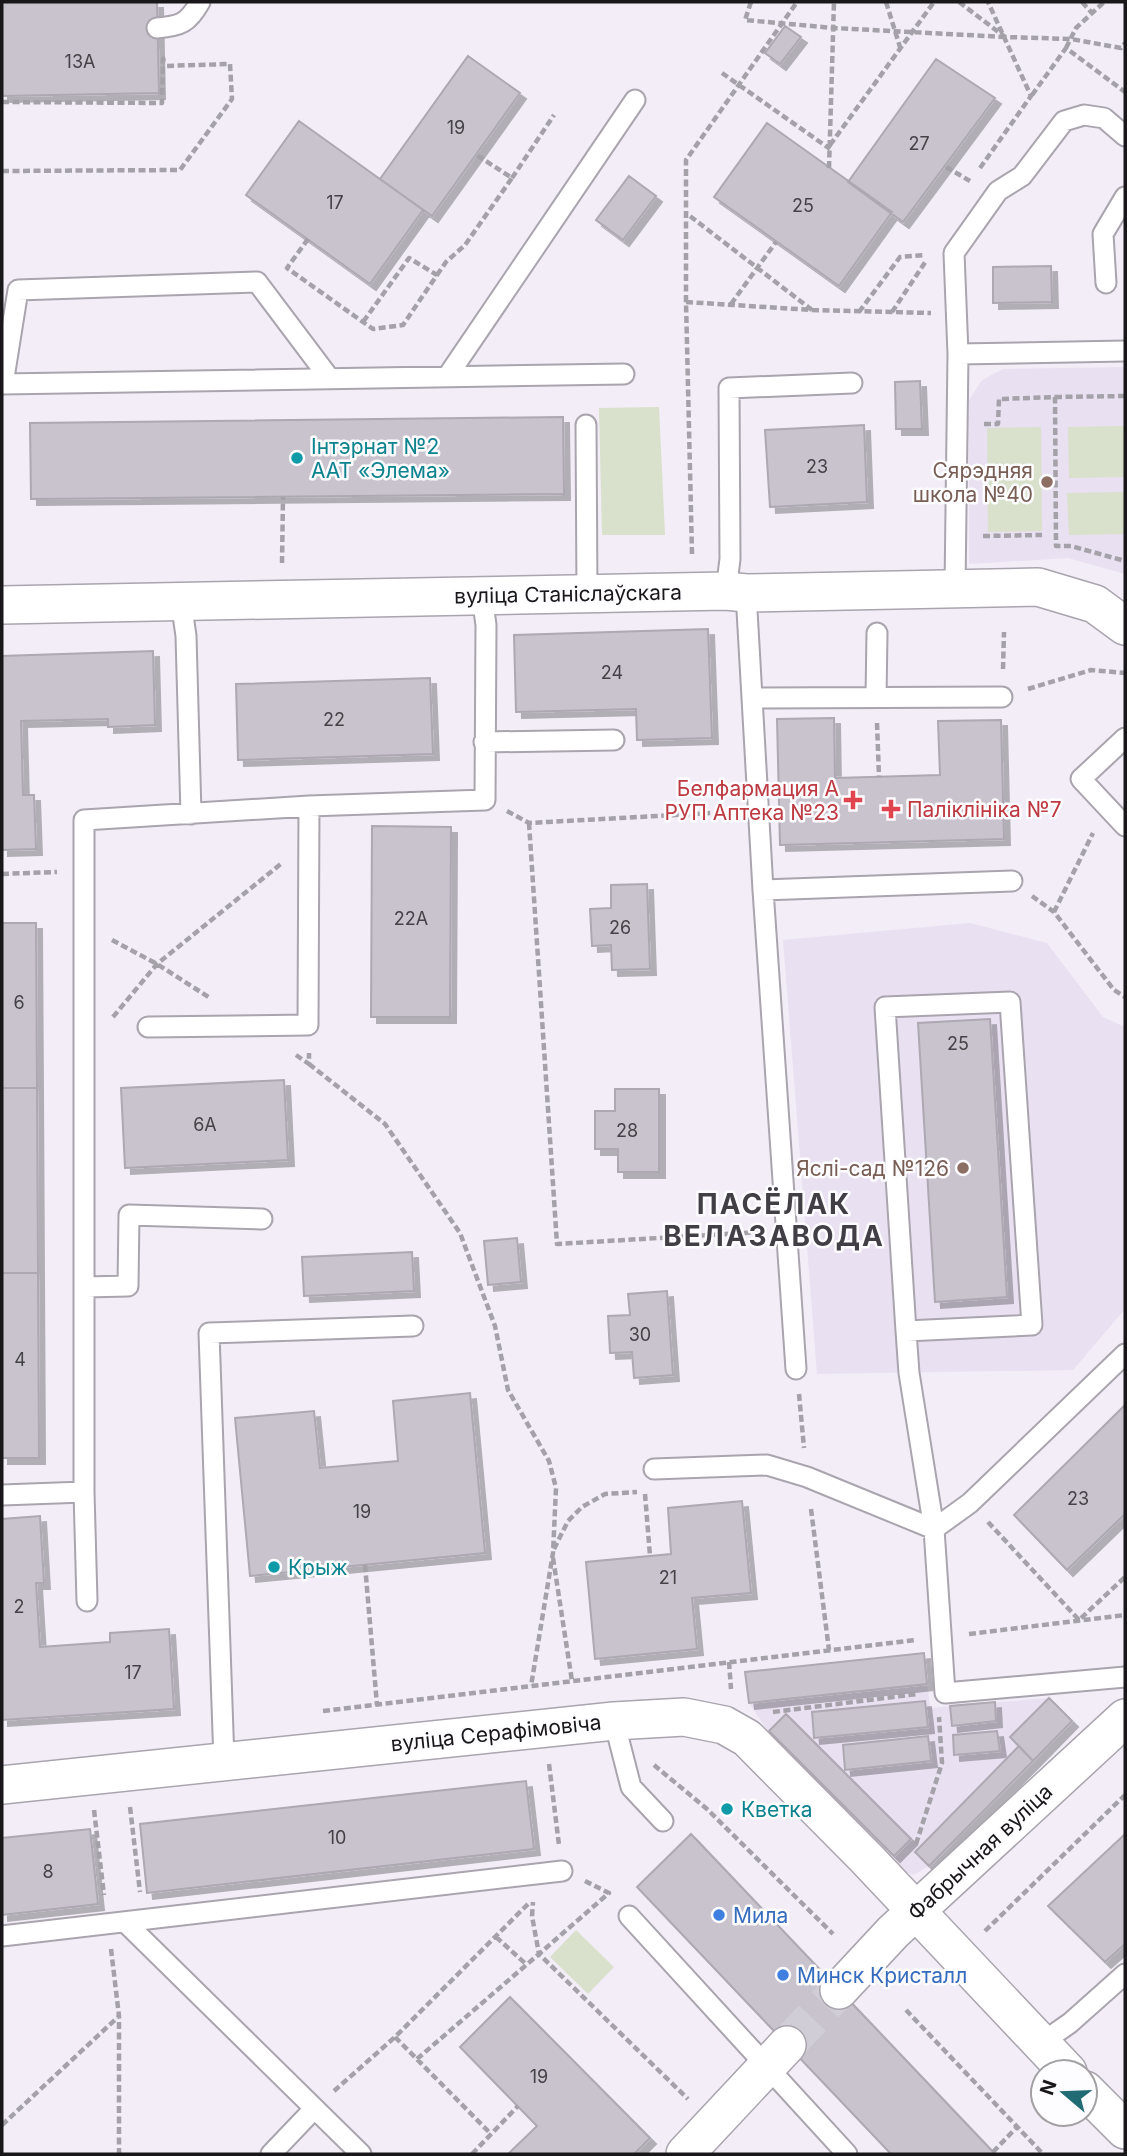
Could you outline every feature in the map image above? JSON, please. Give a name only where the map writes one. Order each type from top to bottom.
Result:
[{"type":"street","name":"вуліца Станіслаўскага","points":[[2,604],[1038,587],[1095,604],[1125,626]]},
{"type":"street","name":"вуліца Серафімовіча","points":[[2,1785],[614,1721],[684,1717],[724,1725],[747,1738],[866,1857],[1054,2058]]},
{"type":"street","name":"Фабрычная вуліца","points":[[839,1990],[916,1911],[1125,1718]]},
{"type":"street","points":[[685,2154],[777,2057]]},
{"type":"street","points":[[1099,2104],[1125,2130]]},
{"type":"lane","points":[[167,28],[191,17],[200,2]]},
{"type":"lane","points":[[447,377],[635,100]]},
{"type":"lane","points":[[955,588],[958,354],[954,253],[998,191],[1022,176],[1063,121],[1084,114],[1104,118],[1125,136]]},
{"type":"lane","points":[[1106,283],[1103,234],[1125,197]]},
{"type":"lane","points":[[330,379],[257,282],[18,290],[2,384],[330,379],[624,374]]},
{"type":"lane","points":[[958,354],[1125,351]]},
{"type":"lane","points":[[796,1369],[752,698],[722,592],[730,559],[729,388],[852,383]]},
{"type":"lane","points":[[586,425],[587,594]]},
{"type":"lane","points":[[87,1601],[84,1492],[85,820],[309,806],[485,800],[486,625],[482,596]]},
{"type":"lane","points":[[181,601],[186,636],[191,814]]},
{"type":"lane","points":[[876,697],[877,634]]},
{"type":"lane","points":[[752,698],[1002,697]]},
{"type":"lane","points":[[1125,738],[1081,779],[1125,825]]},
{"type":"lane","points":[[484,742],[614,740]]},
{"type":"lane","points":[[148,1027],[308,1024],[309,806]]},
{"type":"lane","points":[[764,890],[1012,881]]},
{"type":"lane","points":[[906,1331],[1032,1325],[1010,1002],[885,1007],[906,1331],[909,1373],[934,1529],[945,1693],[1125,1677]]},
{"type":"lane","points":[[85,1287],[128,1286],[129,1215],[262,1219]]},
{"type":"lane","points":[[224,1761],[209,1333],[413,1326]]},
{"type":"lane","points":[[934,1529],[970,1503],[1125,1354]]},
{"type":"lane","points":[[654,1469],[767,1465],[807,1477],[934,1529]]},
{"type":"lane","points":[[2,1495],[84,1492]]},
{"type":"lane","points":[[614,1721],[631,1787],[663,1821]]},
{"type":"lane","points":[[2,1936],[562,1871]]},
{"type":"lane","points":[[629,1916],[777,2057],[847,2154]]},
{"type":"lane","points":[[126,1922],[361,2154]]},
{"type":"lane","points":[[1040,2044],[1070,2023],[1125,1974]]},
{"type":"lane","points":[[271,2154],[314,2109]]},
{"type":"path","points":[[751,2],[745,20],[834,28],[1071,39],[1121,47],[1125,43]]},
{"type":"path","points":[[722,592],[686,302],[686,160],[797,2]]},
{"type":"path","points":[[829,168],[834,2]]},
{"type":"path","points":[[886,2],[900,48]]},
{"type":"path","points":[[830,147],[933,2]]},
{"type":"path","points":[[960,2],[1005,37]]},
{"type":"path","points":[[988,2],[1005,37]]},
{"type":"path","points":[[1082,2],[1093,13]]},
{"type":"path","points":[[1031,96],[1066,48],[1076,28],[1104,2]]},
{"type":"path","points":[[2,102],[162,103],[163,59],[177,55],[167,28]]},
{"type":"path","points":[[1066,48],[1125,92]]},
{"type":"path","points":[[2,171],[180,170],[232,99],[230,64],[163,66]]},
{"type":"path","points":[[722,73],[830,147]]},
{"type":"path","points":[[308,239],[288,268],[373,330],[402,325],[446,262],[465,245],[554,115]]},
{"type":"path","points":[[475,154],[512,178]]},
{"type":"path","points":[[946,167],[971,181]]},
{"type":"path","points":[[686,213],[812,310]]},
{"type":"path","points":[[731,305],[776,242]]},
{"type":"path","points":[[859,312],[900,257],[930,255]]},
{"type":"path","points":[[363,323],[408,258],[437,275]]},
{"type":"path","points":[[686,302],[938,314]]},
{"type":"path","points":[[980,425],[998,424],[999,399],[1125,396]]},
{"type":"path","points":[[1055,397],[1055,546],[1071,546],[1125,561]]},
{"type":"path","points":[[282,600],[283,497]]},
{"type":"path","points":[[982,536],[1042,535]]},
{"type":"path","points":[[1004,632],[1002,697],[1091,670],[1125,673]]},
{"type":"path","points":[[876,697],[879,777]]},
{"type":"path","points":[[485,800],[529,823],[712,813],[760,836]]},
{"type":"path","points":[[1106,805],[1054,912],[1114,990],[1125,997]]},
{"type":"path","points":[[529,823],[557,1244],[787,1230]]},
{"type":"path","points":[[86,1050],[157,964],[309,842]]},
{"type":"path","points":[[2,874],[84,871]]},
{"type":"path","points":[[85,926],[157,964]]},
{"type":"path","points":[[309,1064],[385,1124],[460,1233],[495,1326],[508,1390],[549,1461],[556,1488],[552,1553],[531,1686]]},
{"type":"path","points":[[572,1681],[552,1553],[568,1521],[582,1507],[605,1494],[657,1491]]},
{"type":"path","points":[[644,1492],[650,1556]]},
{"type":"path","points":[[970,1503],[1079,1620]]},
{"type":"path","points":[[365,1564],[377,1705]]},
{"type":"path","points":[[1079,1620],[1125,1577]]},
{"type":"path","points":[[313,1713],[1125,1615]]},
{"type":"path","points":[[729,1662],[732,1699]]},
{"type":"path","points":[[769,1712],[928,1692],[945,1693],[939,1707],[942,1763],[916,1844]]},
{"type":"path","points":[[417,2059],[609,1893],[562,1871],[549,1763]]},
{"type":"path","points":[[982,1934],[1125,1795]]},
{"type":"path","points":[[119,2154],[119,2016],[130,1806]]},
{"type":"path","points":[[707,1808],[833,1934]]},
{"type":"path","points":[[93,1810],[126,1922]]},
{"type":"path","points":[[314,2109],[395,2037],[533,1899],[532,1916],[539,1954],[688,2099]]},
{"type":"path","points":[[496,1937],[527,1965]]},
{"type":"path","points":[[906,2010],[1043,2154]]},
{"type":"path","points":[[2,2125],[119,2016]]},
{"type":"path","points":[[395,2037],[491,2134]]},
{"type":"path","points":[[472,2154],[518,2106]]},
{"type":"path","points":[[993,2152],[1017,2127]]},
{"type":"shaded area","name":"Сярэдняя школа №40","points":[[1125,367],[1125,574],[1068,558],[969,564],[969,400],[982,380],[1003,369]]},
{"type":"shaded area","name":"Яслі-сад №126","points":[[970,923],[1047,943],[1103,1017],[1125,1027],[1125,1309],[1073,1370],[817,1374],[783,940]]},
{"type":"shaded area","points":[[924,1653],[930,1708],[1049,1698],[1072,1721],[929,1866],[914,1875],[901,1870],[771,1736],[749,1703],[745,1672]]},
{"type":"green space","points":[[659,407],[665,535],[602,535],[599,408]]},
{"type":"green space","points":[[1125,426],[1125,477],[1069,478],[1068,427]]},
{"type":"green space","points":[[1041,427],[1042,531],[988,532],[987,428]]},
{"type":"green space","points":[[1125,492],[1125,534],[1069,535],[1067,493]]},
{"type":"green space","points":[[576,1930],[614,1967],[588,1994],[550,1957]]},
{"type":"building","points":[[2,2],[157,2],[159,93],[2,96]]},
{"type":"building","points":[[785,26],[801,37],[780,64],[765,53]]},
{"type":"building","points":[[468,56],[520,93],[432,216],[380,179]]},
{"type":"building","points":[[936,59],[995,98],[903,222],[848,182]]},
{"type":"building","points":[[299,121],[423,210],[370,284],[246,195]]},
{"type":"building","points":[[767,123],[892,212],[839,286],[714,197]]},
{"type":"building","points":[[629,176],[656,196],[623,240],[596,220]]},
{"type":"building","points":[[1051,266],[1052,302],[993,303],[993,267]]},
{"type":"building","points":[[920,381],[922,429],[896,429],[895,382]]},
{"type":"building","name":"Інтэрнат №2 ААТ «Элема»","points":[[563,417],[564,494],[31,499],[30,423]]},
{"type":"building","points":[[864,425],[867,502],[770,507],[765,430]]},
{"type":"building","points":[[708,629],[712,738],[637,740],[636,709],[516,712],[514,635]]},
{"type":"building","points":[[153,651],[155,725],[108,727],[108,719],[21,721],[23,795],[34,795],[36,849],[2,850],[2,656]]},
{"type":"building","points":[[430,678],[433,754],[238,760],[236,684]]},
{"type":"building","name":"Паліклініка №7","points":[[834,718],[835,778],[940,775],[938,721],[1001,720],[1004,839],[780,845],[777,719]]},
{"type":"building","points":[[372,826],[451,827],[450,1017],[371,1017]]},
{"type":"building","points":[[647,884],[650,969],[612,970],[611,945],[592,946],[590,909],[611,908],[611,885]]},
{"type":"building","points":[[2,923],[36,923],[37,1088],[2,1088]]},
{"type":"building","points":[[990,1019],[1007,1297],[935,1302],[918,1023]]},
{"type":"building","points":[[284,1080],[288,1160],[125,1168],[121,1088]]},
{"type":"building","points":[[2,1088],[37,1088],[38,1273],[2,1273]]},
{"type":"building","points":[[615,1089],[659,1089],[659,1172],[618,1172],[618,1149],[595,1149],[595,1111],[615,1111]]},
{"type":"building","points":[[517,1238],[521,1282],[488,1285],[484,1241]]},
{"type":"building","points":[[412,1252],[414,1291],[304,1296],[302,1257]]},
{"type":"building","points":[[2,1273],[38,1273],[39,1458],[2,1458]]},
{"type":"building","points":[[667,1291],[673,1375],[634,1378],[632,1352],[610,1353],[608,1316],[630,1315],[628,1294]]},
{"type":"building","points":[[470,1393],[485,1553],[250,1576],[235,1418],[314,1411],[320,1468],[398,1461],[393,1401]]},
{"type":"building","points":[[1125,1405],[1125,1514],[1067,1570],[1014,1515]]},
{"type":"building","points":[[742,1501],[751,1593],[692,1598],[697,1649],[595,1659],[586,1562],[671,1554],[668,1508]]},
{"type":"building","points":[[40,1516],[44,1583],[36,1583],[40,1647],[110,1642],[110,1633],[169,1629],[174,1709],[2,1720],[2,1519]]},
{"type":"building","points":[[924,1653],[927,1684],[749,1703],[745,1672]]},
{"type":"building","points":[[1049,1698],[1072,1721],[1033,1761],[1010,1737]]},
{"type":"building","points":[[925,1701],[928,1727],[814,1738],[812,1712]]},
{"type":"building","points":[[995,1702],[996,1721],[952,1726],[950,1706]]},
{"type":"building","points":[[786,1714],[911,1839],[894,1856],[769,1731]]},
{"type":"building","points":[[997,1731],[1000,1751],[954,1755],[953,1735]]},
{"type":"building","points":[[928,1736],[931,1761],[845,1770],[843,1745]]},
{"type":"building","points":[[1019,1746],[1033,1761],[929,1866],[915,1852]]},
{"type":"building","points":[[526,1781],[534,1849],[147,1893],[140,1824]]},
{"type":"building","points":[[90,1829],[98,1904],[2,1915],[2,1838]]},
{"type":"building","points":[[691,1834],[995,2154],[891,2154],[637,1887]]},
{"type":"building","points":[[1125,1834],[1125,1944],[1105,1962],[1048,1906]]},
{"type":"building","points":[[510,1997],[650,2138],[634,2154],[508,2154],[537,2126],[460,2047]]},
{"type":"tunnel","points":[[787,2045],[839,1990]]},
{"type":"place","name":"Інтэрнат №2 ААТ «Элема»","points":[[297,458]]},
{"type":"place","name":"Сярэдняя школа №40","points":[[1047,482]]},
{"type":"place","name":"Белфармация А РУП Аптека №23","points":[[853,800]]},
{"type":"place","name":"Паліклініка №7","points":[[891,809]]},
{"type":"place","name":"Яслі-сад №126","points":[[963,1168]]},
{"type":"place","name":"Крыж","points":[[274,1567]]},
{"type":"place","name":"Кветка","points":[[727,1809]]},
{"type":"place","name":"Мила","points":[[719,1915]]},
{"type":"place","name":"Минск Кристалл","points":[[783,1975]]},
{"type":"district","name":"ПАСЁЛАК ВЕЛАЗАВОДА","points":[[774,1220]]}]
